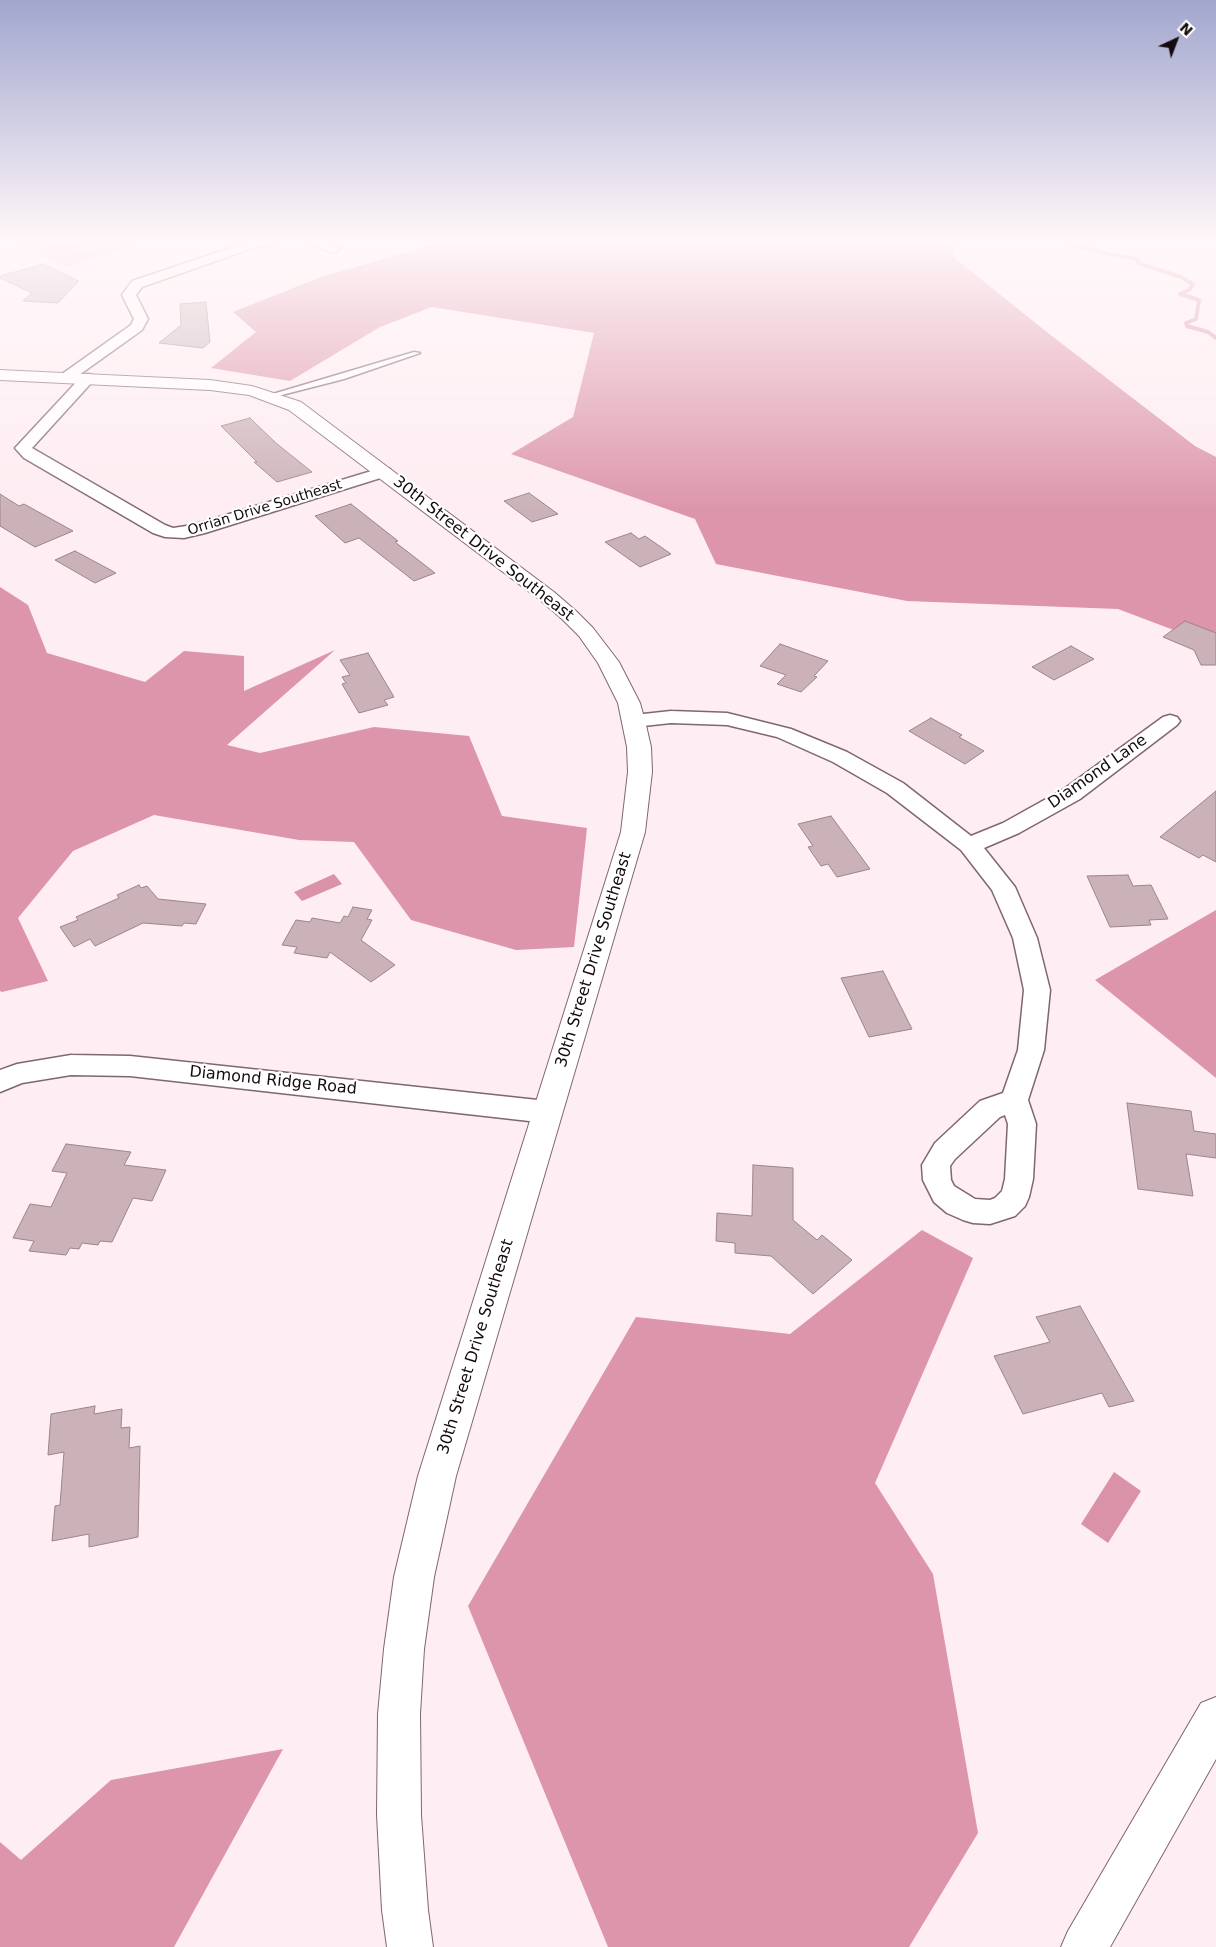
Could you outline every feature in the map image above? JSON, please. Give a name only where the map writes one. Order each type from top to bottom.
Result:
[{"type":"main road","name":"30th Street Drive Southeast","points":[[0,374],[210,385],[270,396],[295,406],[547,596],[569,615],[586,632],[608,662],[629,704],[634,722],[639,747],[640,772],[638,802],[632,832],[603,934],[437,1476],[414,1577],[404,1649],[399,1714],[399,1815],[405,1910],[410,1947]]},
{"type":"main road","points":[[1084,1947],[1216,1718]]},
{"type":"street","name":"Orrian Drive Southeast","points":[[134,330],[78,378],[23,448],[38,460],[171,534],[199,529],[384,472]]},
{"type":"street","points":[[634,722],[671,717],[727,719],[784,733],[840,757],[895,788],[942,821],[969,845],[1003,887],[1025,938],[1037,990],[1031,1050],[1014,1100],[1022,1124],[1018,1180],[1014,1197],[1005,1207],[990,1212],[973,1211],[957,1204],[944,1194],[937,1180],[936,1165],[945,1151],[990,1109],[1014,1100]]},
{"type":"street","name":"Diamond Lane","points":[[969,845],[1011,828],[1072,794],[1170,721]]},
{"type":"street","name":"Diamond Ridge Road","points":[[0,1082],[17,1074],[71,1066],[130,1066],[547,1112]]},
{"type":"lane","points":[[270,396],[342,377],[416,353]]},
{"type":"shaded area","points":[[254,330],[375,330],[290,381],[211,368],[256,332]]},
{"type":"shaded area","points":[[574,330],[1044,330],[1195,446],[1216,457],[1216,646],[1118,609],[907,601],[716,564],[695,519],[511,454],[573,417],[594,333]]},
{"type":"shaded area","points":[[0,587],[28,605],[47,653],[145,682],[184,651],[244,656],[244,691],[335,650],[227,745],[260,753],[374,727],[469,736],[502,816],[587,828],[574,947],[516,950],[411,920],[354,842],[299,840],[154,815],[73,851],[18,918],[48,981],[0,991]]},
{"type":"shaded area","points":[[334,874],[342,884],[302,901],[294,892]]},
{"type":"shaded area","points":[[1216,910],[1216,1078],[1095,980]]},
{"type":"shaded area","points":[[922,1230],[973,1258],[875,1483],[933,1574],[978,1833],[909,1947],[608,1947],[468,1606],[636,1317],[790,1334]]},
{"type":"shaded area","points":[[1114,1472],[1141,1491],[1108,1543],[1081,1524]]},
{"type":"shaded area","points":[[283,1749],[174,1947],[0,1947],[0,1842],[21,1860],[111,1780]]},
{"type":"building","points":[[175,330],[209,330],[210,342],[203,348],[159,343]]},
{"type":"building","points":[[250,418],[276,443],[312,472],[277,482],[254,462],[257,462],[221,426]]},
{"type":"building","points":[[529,493],[558,514],[532,522],[504,501]]},
{"type":"building","points":[[0,494],[19,506],[24,504],[73,531],[35,547],[0,526]]},
{"type":"building","points":[[351,504],[435,573],[414,581],[359,538],[345,543],[315,516]]},
{"type":"building","points":[[631,533],[639,539],[645,536],[671,554],[640,567],[605,542]]},
{"type":"building","points":[[75,551],[116,573],[95,583],[55,560]]},
{"type":"building","points":[[1185,621],[1216,633],[1216,665],[1201,665],[1194,650],[1163,637]]},
{"type":"building","points":[[780,644],[828,661],[814,676],[817,677],[801,692],[777,684],[786,675],[760,666]]},
{"type":"building","points":[[1071,646],[1094,659],[1054,680],[1032,667]]},
{"type":"building","points":[[368,653],[394,697],[384,700],[388,705],[359,713],[342,684],[346,683],[342,677],[350,675],[340,660]]},
{"type":"building","points":[[931,718],[962,735],[959,737],[984,751],[965,764],[909,731]]},
{"type":"building","points":[[1216,791],[1216,862],[1203,855],[1199,858],[1160,837]]},
{"type":"building","points":[[831,816],[870,869],[837,877],[828,864],[821,866],[808,847],[813,846],[798,824]]},
{"type":"building","points":[[1128,875],[1133,886],[1151,885],[1168,919],[1149,920],[1151,925],[1110,927],[1087,876]]},
{"type":"building","points":[[139,885],[141,888],[147,886],[158,899],[206,904],[196,924],[184,923],[182,926],[143,923],[95,946],[90,939],[74,947],[60,927],[78,920],[76,917],[119,898],[117,895]]},
{"type":"building","points":[[353,907],[372,910],[367,919],[372,920],[361,940],[395,965],[371,982],[330,952],[327,958],[294,953],[297,947],[282,945],[296,920],[310,922],[312,918],[340,923],[344,916],[348,917]]},
{"type":"building","points":[[883,971],[912,1029],[869,1037],[841,978]]},
{"type":"building","points":[[1127,1103],[1191,1111],[1194,1131],[1216,1134],[1216,1158],[1186,1154],[1193,1196],[1138,1189]]},
{"type":"building","points":[[66,1144],[131,1152],[124,1165],[166,1170],[152,1201],[133,1198],[112,1242],[100,1241],[98,1245],[82,1243],[79,1249],[70,1248],[66,1255],[29,1251],[34,1241],[13,1238],[30,1204],[51,1207],[67,1173],[52,1171]]},
{"type":"building","points":[[753,1165],[793,1168],[793,1220],[817,1240],[822,1235],[852,1260],[813,1294],[771,1256],[735,1253],[735,1243],[716,1241],[717,1213],[752,1216]]},
{"type":"building","points":[[1080,1306],[1134,1401],[1109,1407],[1102,1393],[1023,1414],[994,1356],[1050,1342],[1036,1317]]},
{"type":"building","points":[[95,1406],[94,1414],[122,1409],[121,1428],[130,1427],[129,1448],[140,1446],[138,1537],[89,1547],[89,1534],[52,1541],[55,1506],[60,1505],[64,1452],[48,1455],[51,1414]]},
{"type":"waterway","points":[[1201,330],[1208,332],[1216,338]]}]
